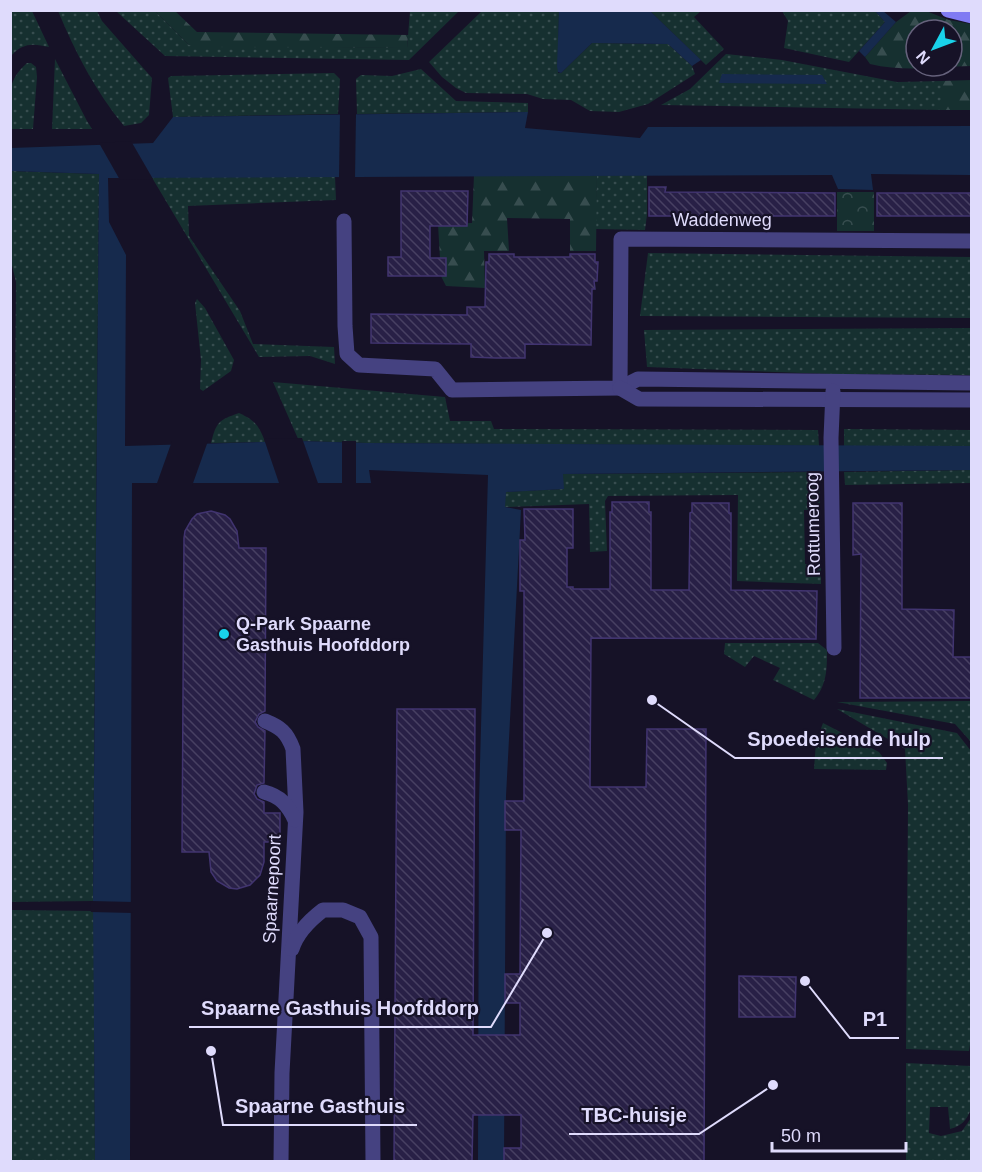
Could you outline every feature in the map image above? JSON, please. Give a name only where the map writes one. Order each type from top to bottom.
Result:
[{"type":"main road","points":[[948,10],[972,16]]},
{"type":"street","points":[[344,221],[347,354],[360,366],[435,369],[452,390],[620,388],[638,379],[972,383]]},
{"type":"street","name":"Waddenweg","points":[[620,388],[621,239],[972,241]]},
{"type":"street","points":[[833,382],[833,400]]},
{"type":"street","points":[[620,388],[639,399],[972,400]]},
{"type":"street","name":"Rottumeroog","points":[[833,400],[831,438],[834,648]]},
{"type":"street","name":"Spaarnepoort","points":[[265,721],[281,728],[293,749],[296,812],[282,1073],[281,1160]]},
{"type":"street","name":"Spaarnepoort","points":[[264,792],[282,800],[290,809],[295,820]]},
{"type":"street","name":"Spaarnepoort","points":[[288,960],[294,941],[309,921],[323,909],[343,910],[360,917],[371,937],[373,1161]]},
{"type":"green space","points":[[11,10],[32,11],[49,47],[28,45],[11,56]]},
{"type":"green space","points":[[457,10],[458,12],[409,60],[165,56],[116,11],[155,11],[189,45],[407,48],[410,11]]},
{"type":"green space","points":[[559,10],[558,73],[561,73],[592,43],[668,44],[692,66],[695,74],[648,104],[619,112],[590,111],[571,100],[543,99],[527,94],[466,93],[442,77],[429,62],[482,11]]},
{"type":"green space","points":[[58,11],[97,11],[102,21],[152,78],[149,115],[141,123],[124,126],[114,113],[87,71]]},
{"type":"green space","points":[[155,11],[175,11],[197,32],[408,35],[407,48],[197,47],[189,45]]},
{"type":"green space","points":[[650,11],[701,11],[694,17],[724,49],[706,65]]},
{"type":"green space","points":[[782,11],[875,11],[885,22],[849,62],[784,48],[788,21]]},
{"type":"green space","points":[[911,11],[926,11],[944,18],[904,18],[904,68],[870,64],[865,57],[896,22]]},
{"type":"green space","points":[[964,23],[971,24],[971,66],[964,66]]},
{"type":"green space","points":[[726,54],[782,60],[897,82],[942,81],[942,110],[661,105],[690,89]]},
{"type":"green space","points":[[55,59],[87,121],[92,129],[52,129]]},
{"type":"green space","points":[[27,63],[36,67],[37,77],[33,129],[11,129],[10,93],[15,78]]},
{"type":"green space","points":[[421,69],[456,101],[528,103],[528,112],[357,114],[356,79],[361,75],[392,76]]},
{"type":"green space","points":[[334,73],[340,79],[338,114],[173,117],[168,78],[171,76]]},
{"type":"green space","points":[[971,80],[971,110],[942,110],[942,81]]},
{"type":"green space","points":[[10,171],[99,174],[93,901],[11,902],[16,282],[10,257]]},
{"type":"green space","points":[[474,175],[597,175],[596,251],[570,251],[570,219],[507,218],[509,251],[484,251],[485,288],[446,286],[441,276],[438,224],[472,223]]},
{"type":"green space","points":[[597,175],[647,175],[645,230],[595,229]]},
{"type":"green space","points":[[151,176],[335,176],[336,200],[188,206],[189,236],[240,311],[253,344],[334,347],[335,364],[310,356],[259,357]]},
{"type":"green space","points":[[837,192],[874,192],[874,231],[837,231]]},
{"type":"green space","points":[[648,253],[971,257],[971,318],[640,316]]},
{"type":"green space","points":[[197,299],[205,308],[234,360],[231,371],[203,391],[200,389],[201,360],[195,303]]},
{"type":"green space","points":[[971,328],[971,375],[831,374],[647,367],[644,330]]},
{"type":"green space","points":[[273,382],[445,397],[450,421],[491,421],[494,429],[818,430],[819,446],[299,441]]},
{"type":"green space","points":[[239,413],[255,424],[261,431],[265,442],[211,443],[219,423]]},
{"type":"green space","points":[[844,429],[971,430],[971,446],[844,446]]},
{"type":"green space","points":[[971,470],[971,483],[845,485],[844,472]]},
{"type":"green space","points":[[819,472],[820,509],[804,510],[805,564],[821,564],[821,584],[737,581],[738,495],[608,496],[605,501],[607,551],[590,552],[589,504],[505,507],[505,492],[563,489],[563,474]]},
{"type":"green space","points":[[725,643],[818,643],[827,650],[822,689],[814,700],[773,680],[780,668],[754,656],[745,667],[724,654]]},
{"type":"green space","points":[[971,701],[971,742],[955,724],[837,702]]},
{"type":"green space","points":[[837,709],[957,733],[971,751],[971,1038],[969,1051],[906,1049],[908,805],[905,749]]},
{"type":"green space","points":[[823,723],[879,752],[887,763],[886,770],[814,769],[816,742]]},
{"type":"green space","points":[[12,910],[94,911],[95,1161],[11,1162]]},
{"type":"green space","points":[[906,1063],[971,1066],[972,1104],[966,1120],[950,1129],[948,1107],[930,1107],[929,1133],[941,1136],[962,1131],[971,1118],[971,1161],[906,1161]]},
{"type":"water","points":[[559,11],[650,11],[701,60],[692,66],[668,44],[592,43],[561,73],[558,72]]},
{"type":"water","points":[[875,11],[883,11],[896,22],[865,57],[859,51],[885,22]]},
{"type":"water","points":[[722,74],[822,75],[827,84],[719,83]]},
{"type":"water","points":[[528,112],[525,128],[640,138],[648,127],[971,126],[971,175],[871,174],[873,190],[838,189],[832,175],[108,178],[109,222],[126,255],[125,446],[299,441],[971,446],[971,470],[563,474],[564,489],[506,492],[505,507],[521,510],[506,796],[504,1161],[478,1161],[479,800],[488,475],[369,470],[371,483],[132,483],[130,1161],[95,1161],[93,901],[99,174],[11,171],[11,148],[153,143],[173,117]]},
{"type":"pier","points":[[340,112],[356,112],[355,179],[339,179]]},
{"type":"pier","points":[[131,141],[153,179],[120,180],[99,143]]},
{"type":"pier","points":[[302,438],[319,486],[280,486],[264,439]]},
{"type":"pier","points":[[172,441],[208,441],[192,486],[156,486]]},
{"type":"pier","points":[[342,441],[356,441],[356,486],[342,486]]},
{"type":"pier","points":[[90,901],[133,902],[133,913],[91,912]]},
{"type":"building","points":[[649,187],[666,187],[665,192],[835,193],[835,216],[649,216]]},
{"type":"building","points":[[401,191],[468,191],[467,226],[430,226],[430,258],[446,258],[446,276],[388,276],[388,257],[401,257]]},
{"type":"building","points":[[877,193],[972,193],[972,216],[877,216]]},
{"type":"building","points":[[489,254],[514,254],[514,257],[570,257],[570,254],[595,254],[595,262],[598,262],[597,281],[594,281],[595,289],[592,289],[591,345],[525,344],[525,358],[496,358],[471,357],[471,344],[371,343],[371,314],[467,315],[467,307],[485,307],[486,262],[489,262]]},
{"type":"building","points":[[612,502],[649,502],[651,590],[689,590],[692,503],[729,503],[731,590],[817,591],[816,639],[591,638],[590,787],[646,787],[647,729],[706,729],[704,1161],[504,1161],[504,1148],[521,1148],[521,1115],[473,1115],[472,1161],[394,1161],[397,709],[475,709],[473,1035],[520,1035],[520,1003],[505,1003],[505,974],[520,974],[521,830],[505,830],[505,801],[524,801],[524,591],[520,591],[520,540],[525,540],[524,509],[573,509],[573,548],[567,548],[567,587],[610,589]]},
{"type":"building","points":[[853,503],[902,503],[902,609],[954,610],[953,657],[972,657],[972,698],[860,698],[861,554],[853,555]]},
{"type":"building","name":"Q-Park Spaarne Gasthuis Hoofddorp","points":[[211,511],[230,519],[237,531],[239,548],[266,548],[265,711],[259,714],[255,722],[265,731],[264,783],[257,785],[254,794],[257,799],[264,802],[264,813],[280,813],[280,842],[264,842],[264,862],[260,875],[250,885],[237,889],[229,888],[217,881],[211,872],[209,852],[182,852],[184,538],[185,531],[197,514]]},
{"type":"building","points":[[739,976],[796,977],[795,1017],[739,1017]]},
{"type":"place","name":"Q-Park Spaarne Gasthuis Hoofddorp","points":[[224,634]]},
{"type":"place","name":"Spoedeisende hulp","points":[[652,700]]},
{"type":"place","name":"Spaarne Gasthuis Hoofddorp","points":[[547,933]]},
{"type":"place","name":"P1","points":[[805,981]]},
{"type":"place","name":"Spaarne Gasthuis","points":[[211,1051]]},
{"type":"place","name":"TBC-huisje","points":[[773,1085]]}]
